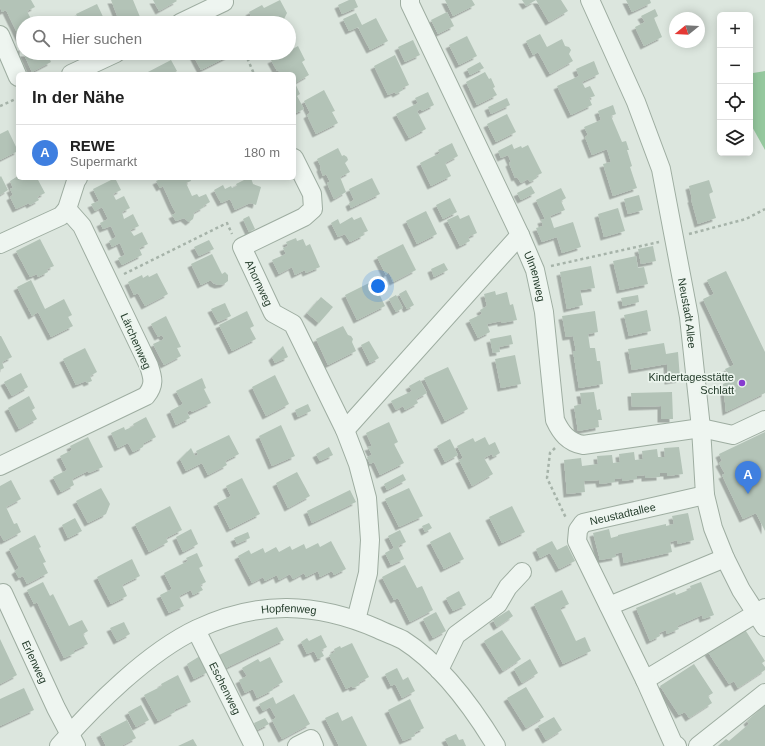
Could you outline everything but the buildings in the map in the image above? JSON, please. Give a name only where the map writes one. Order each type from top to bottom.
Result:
[{"type":"street","points":[[195,16],[224,2],[223,0]]},
{"type":"street","name":"Ulmenweg","points":[[410,0],[410,4],[520,235],[535,270],[544,312],[555,420],[559,429],[566,437]]},
{"type":"street","name":"Neustadt Allee","points":[[590,0],[636,102],[660,169],[689,317],[701,428],[705,495],[712,528],[741,590],[762,617]]},
{"type":"street","points":[[0,34],[16,72]]},
{"type":"street","points":[[75,72],[101,60]]},
{"type":"street","name":"Ahornweg","points":[[296,162],[312,194],[313,209],[304,217],[242,247],[273,313],[293,324],[345,430],[358,464],[366,498],[370,540],[368,573],[356,620]]},
{"type":"street","points":[[0,244],[61,216],[67,209],[76,180]]},
{"type":"street","name":"Lärchenweg","points":[[0,466],[146,396],[151,390],[152,376],[149,366],[82,226],[67,209]]},
{"type":"street","points":[[345,430],[520,235]]},
{"type":"street","points":[[566,437],[574,443],[583,445],[701,428],[733,435],[765,420]]},
{"type":"street","name":"Neustadtallee","points":[[677,746],[673,743],[645,680],[577,541],[578,530],[583,522],[705,495]]},
{"type":"street","points":[[609,606],[725,558]]},
{"type":"street","points":[[439,670],[456,635],[498,604],[508,587],[522,572]]},
{"type":"street","name":"Erlenweg","points":[[1,591],[68,742]]},
{"type":"street","name":"Hopfenweg","points":[[68,742],[134,672],[163,649],[196,630],[220,620],[247,612],[288,608],[319,610],[356,620],[402,640],[439,670],[461,694],[480,719],[496,746]]},
{"type":"street","points":[[645,680],[762,617]]},
{"type":"street","name":"Eschenweg","points":[[196,630],[254,746]]},
{"type":"street","points":[[698,746],[765,693]]},
{"type":"street","points":[[297,746],[311,739],[314,746]]},
{"type":"path","points":[[248,60],[253,72]]},
{"type":"path","points":[[0,106],[16,99]]},
{"type":"path","points":[[535,270],[674,238],[746,219],[765,209]]},
{"type":"path","points":[[109,282],[227,223],[234,239],[242,247]]},
{"type":"path","points":[[566,437],[550,453],[547,478],[567,519],[578,530]]},
{"type":"shaded area","points":[[765,71],[765,150],[753,128],[753,73]]},
{"type":"place","name":"Kindertagesstätte Schlatt","points":[[742,383]]},
{"type":"place","name":"REWE","points":[[748,494]]}]
